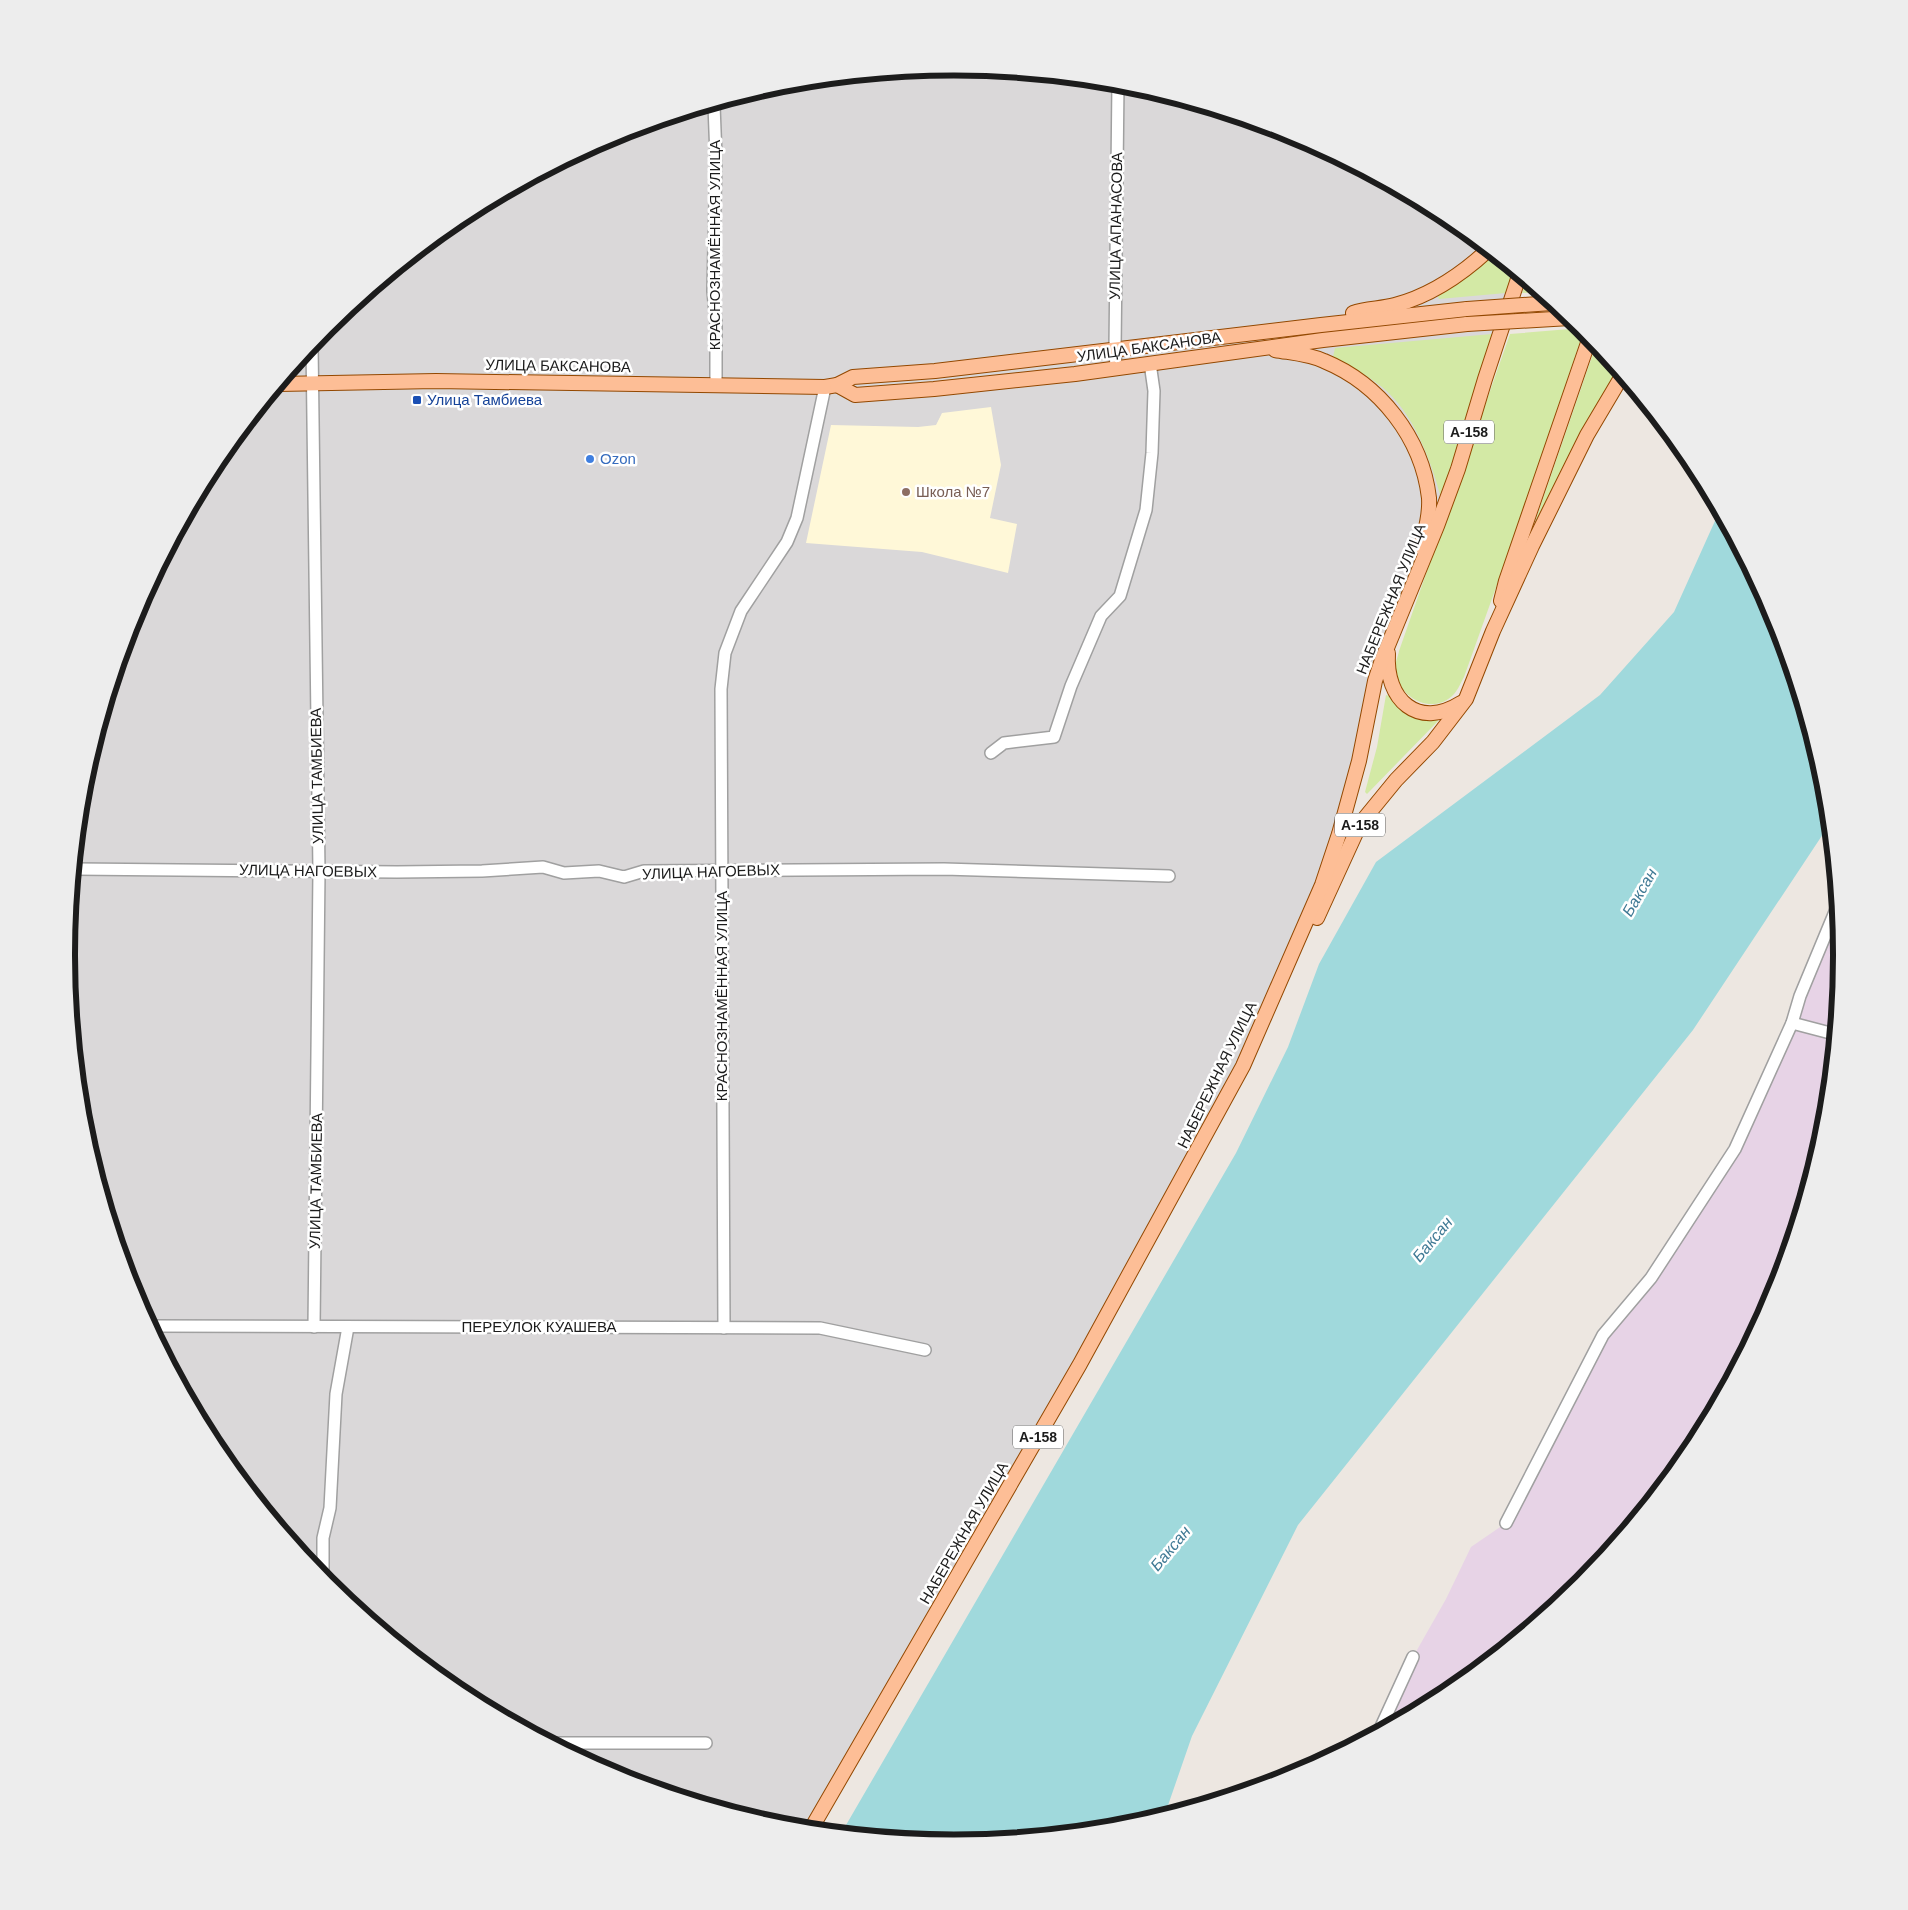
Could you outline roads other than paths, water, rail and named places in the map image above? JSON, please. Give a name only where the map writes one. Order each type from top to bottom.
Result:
[{"type":"main road","points":[[1321,325],[1356,312],[1392,306],[1416,299],[1463,270],[1483,254]]},
{"type":"main road","name":"НАБЕРЕЖНАЯ УЛИЦА","points":[[815,1822],[1085,1356],[1229,1094],[1256,1039],[1322,885],[1339,834],[1359,760],[1375,682],[1389,640],[1437,526],[1458,469],[1517,281]]},
{"type":"main road","name":"УЛИЦА БАКСАНОВА","points":[[831,386],[854,377],[935,372],[1321,325],[1467,309],[1544,304]]},
{"type":"main road","name":"УЛИЦА БАКСАНОВА","points":[[286,384],[436,381],[831,386],[855,395],[944,388],[1467,324],[1560,319]]},
{"type":"main road","name":"А-158","points":[[1256,1039],[1283,990],[1360,824],[1396,780],[1432,742],[1466,699],[1493,631],[1506,581],[1587,345]]},
{"type":"main road","points":[[1260,348],[1309,355],[1333,365],[1378,396],[1391,409],[1403,426],[1418,457],[1429,499],[1428,516],[1412,586]]},
{"type":"main road","points":[[1493,631],[1579,452],[1619,381]]},
{"type":"main road","points":[[1389,640],[1388,668],[1392,687],[1397,697],[1407,706],[1418,711],[1442,711],[1454,707],[1466,699]]},
{"type":"street","name":"УЛИЦА АПАНАСОВА","points":[[1116,368],[1118,92]]},
{"type":"street","name":"КРАСНОЗНАМЁННАЯ УЛИЦА","points":[[714,110],[716,157],[713,291],[716,324],[716,384]]},
{"type":"street","name":"УЛИЦА ТАМБИЕВА","points":[[312,355],[319,871],[314,1327]]},
{"type":"street","points":[[991,753],[1004,743],[1054,737],[1070,686],[1101,616],[1120,596],[1146,510],[1152,453],[1154,391],[1150,363]]},
{"type":"street","name":"КРАСНОЗНАМЁННАЯ УЛИЦА","points":[[724,1328],[721,689],[725,653],[741,611],[787,542],[797,518],[831,386]]},
{"type":"street","name":"УЛИЦА НАГОЕВЫХ","points":[[80,869],[482,871],[543,868],[564,873],[599,871],[624,877],[644,871],[944,869],[1169,876]]},
{"type":"street","points":[[1506,1523],[1602,1335],[1651,1278],[1735,1149],[1792,1023],[1800,996],[1832,920]]},
{"type":"street","points":[[1792,1023],[1829,1033]]},
{"type":"street","name":"ПЕРЕУЛОК КУАШЕВА","points":[[158,1326],[820,1328],[925,1350]]},
{"type":"street","points":[[322,1567],[323,1538],[330,1508],[336,1394],[348,1327]]},
{"type":"street","points":[[1384,1721],[1413,1657]]},
{"type":"street","points":[[565,1743],[706,1743]]},
{"type":"water","name":"Баксан","points":[[1716,518],[1742,566],[1766,619],[1786,672],[1803,727],[1816,784],[1824,833],[1693,1030],[1298,1525],[1192,1736],[1167,1807],[1125,1817],[1069,1826],[1011,1832],[954,1834],[897,1832],[845,1827],[1236,1153],[1288,1047],[1319,964],[1376,862],[1600,695],[1674,612]]},
{"type":"place","name":"Улица Тамбиева","points":[[417,400]]},
{"type":"place","name":"Ozon","points":[[590,459]]},
{"type":"place","name":"Школа №7","points":[[906,492]]}]
